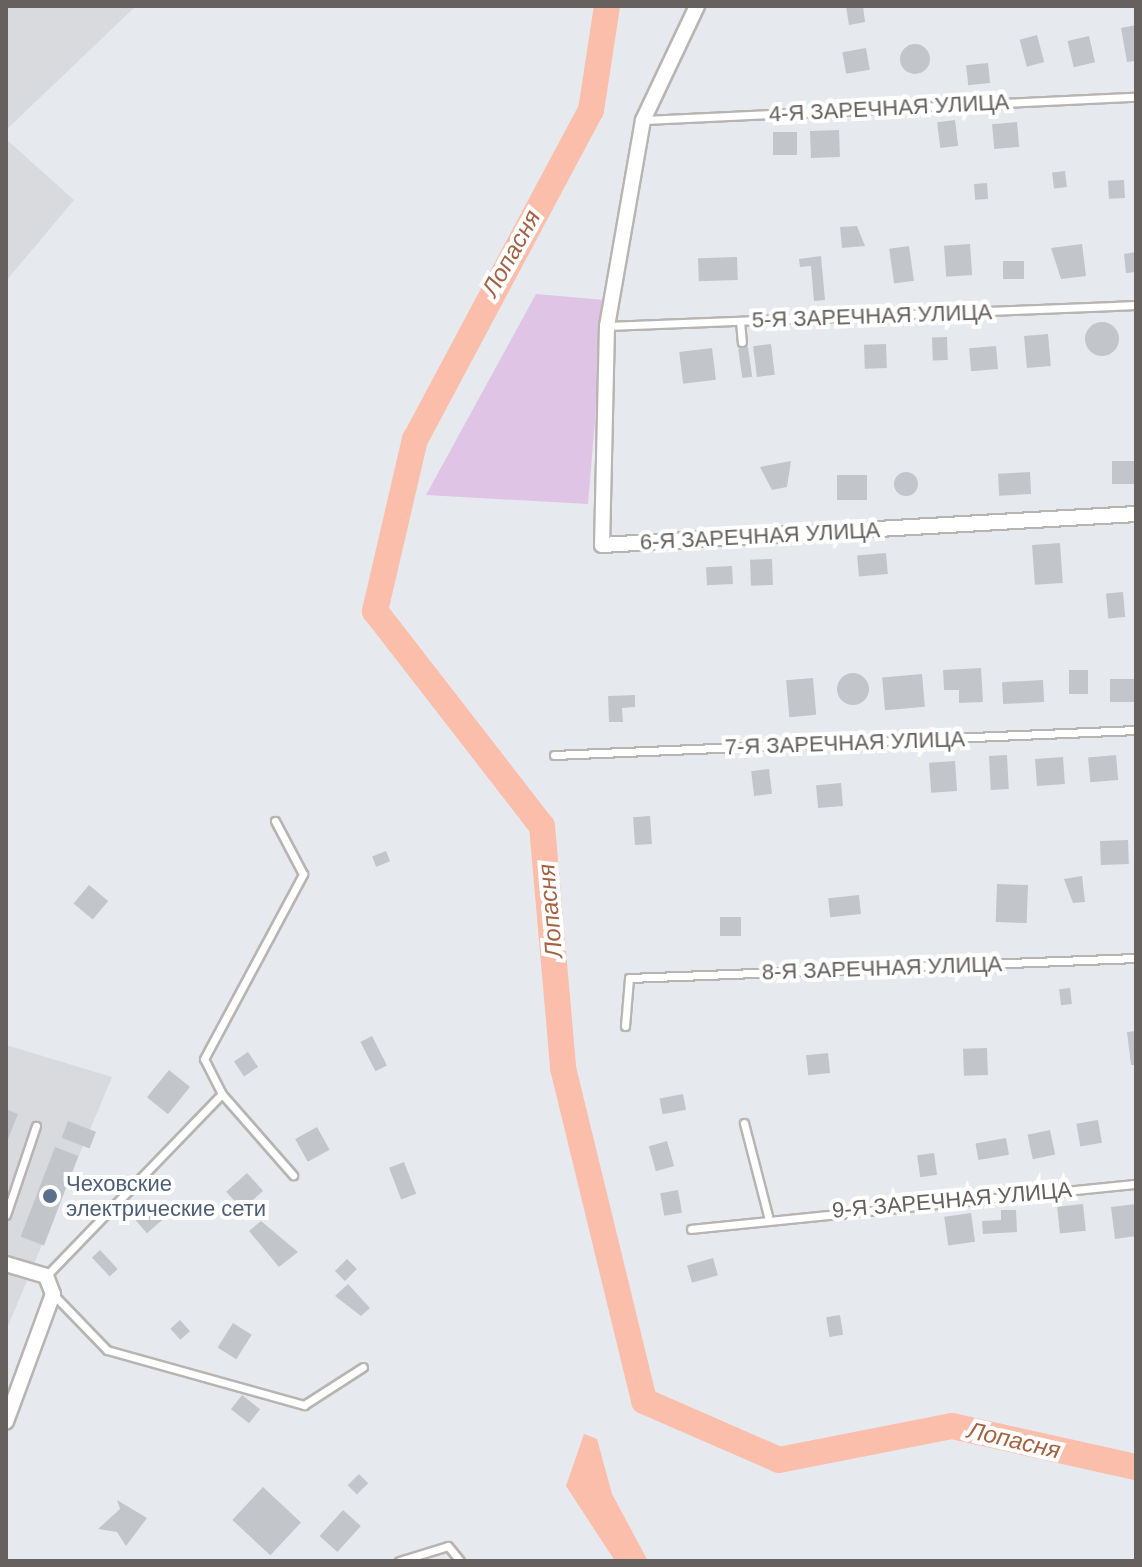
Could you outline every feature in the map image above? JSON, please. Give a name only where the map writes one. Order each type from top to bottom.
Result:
[{"type":"street","points":[[607,326],[643,120],[697,6]]},
{"type":"street","name":"6-Я ЗАРЕЧНАЯ УЛИЦА","points":[[607,326],[602,545],[1136,514]]},
{"type":"street","points":[[6,1264],[46,1276],[53,1294],[6,1422]]},
{"type":"lane","name":"4-Я ЗАРЕЧНАЯ УЛИЦА","points":[[643,120],[1136,97]]},
{"type":"lane","name":"5-Я ЗАРЕЧНАЯ УЛИЦА","points":[[607,326],[1136,305]]},
{"type":"lane","points":[[740,321],[742,342]]},
{"type":"lane","name":"7-Я ЗАРЕЧНАЯ УЛИЦА","points":[[554,755],[1136,730]]},
{"type":"lane","points":[[275,821],[303,874],[204,1059],[222,1094],[293,1175]]},
{"type":"lane","name":"8-Я ЗАРЕЧНАЯ УЛИЦА","points":[[625,1026],[629,978],[1136,958]]},
{"type":"lane","points":[[46,1276],[222,1094]]},
{"type":"lane","points":[[744,1123],[768,1216]]},
{"type":"lane","points":[[6,1215],[36,1126]]},
{"type":"lane","name":"9-Я ЗАРЕЧНАЯ УЛИЦА","points":[[691,1229],[768,1216],[1136,1184]]},
{"type":"lane","points":[[53,1294],[107,1350],[304,1405],[363,1367]]},
{"type":"lane","points":[[399,1561],[448,1546],[460,1561]]},
{"type":"shaded area","points":[[6,6],[136,6],[6,130]]},
{"type":"shaded area","points":[[6,139],[74,200],[6,281]]},
{"type":"shaded area","points":[[536,294],[605,300],[588,504],[426,495]]},
{"type":"shaded area","points":[[6,1045],[112,1077],[6,1331]]},
{"type":"shaded area","points":[[584,1434],[597,1439],[612,1494],[648,1561],[615,1561],[566,1486]]},
{"type":"building","points":[[846,6],[863,6],[865,22],[849,25]]},
{"type":"building","points":[[1136,25],[1136,61],[1127,62],[1121,28]]},
{"type":"building","points":[[1037,35],[1044,62],[1027,67],[1020,40]]},
{"type":"building","points":[[1089,36],[1095,62],[1074,67],[1068,41]]},
{"type":"building","points":[[915,44],[926,48],[930,59],[926,70],[915,74],[904,70],[900,59],[904,48]]},
{"type":"building","points":[[866,48],[870,70],[846,74],[842,52]]},
{"type":"building","points":[[988,63],[990,83],[968,85],[966,65]]},
{"type":"building","points":[[955,120],[958,146],[940,148],[937,122]]},
{"type":"building","points":[[1017,122],[1019,147],[994,149],[992,124]]},
{"type":"building","points":[[839,130],[840,157],[811,158],[810,131]]},
{"type":"building","points":[[773,132],[797,132],[797,155],[773,155]]},
{"type":"building","points":[[1065,171],[1067,187],[1054,188],[1052,173]]},
{"type":"building","points":[[1124,180],[1125,198],[1109,199],[1108,181]]},
{"type":"building","points":[[987,183],[988,199],[975,200],[974,184]]},
{"type":"building","points":[[857,226],[865,246],[842,248],[840,227]]},
{"type":"building","points":[[970,244],[972,275],[946,277],[944,246]]},
{"type":"building","points":[[1082,244],[1086,276],[1061,279],[1051,248]]},
{"type":"building","points":[[909,246],[914,281],[894,283],[889,249]]},
{"type":"building","points":[[1136,252],[1136,272],[1126,273],[1124,254]]},
{"type":"building","points":[[821,256],[825,300],[814,301],[811,266],[800,267],[799,259]]},
{"type":"building","points":[[737,257],[738,280],[699,281],[698,258]]},
{"type":"building","points":[[1003,261],[1024,261],[1024,279],[1003,279]]},
{"type":"building","points":[[1102,322],[1114,327],[1119,339],[1114,351],[1102,356],[1090,351],[1085,339],[1090,327]]},
{"type":"building","points":[[1048,334],[1051,366],[1027,368],[1024,336]]},
{"type":"building","points":[[947,337],[948,360],[933,361],[932,338]]},
{"type":"building","points":[[771,344],[775,375],[757,377],[753,346]]},
{"type":"building","points":[[886,344],[887,368],[865,369],[864,345]]},
{"type":"building","points":[[996,346],[998,369],[971,371],[969,348]]},
{"type":"building","points":[[748,347],[752,377],[742,378],[738,348]]},
{"type":"building","points":[[712,348],[716,380],[683,384],[679,352]]},
{"type":"building","points":[[791,461],[787,487],[772,490],[760,467]]},
{"type":"building","points":[[1112,461],[1136,461],[1136,484],[1112,484]]},
{"type":"building","points":[[906,472],[915,475],[918,484],[915,493],[906,496],[897,493],[894,484],[897,475]]},
{"type":"building","points":[[1030,472],[1031,494],[999,496],[998,474]]},
{"type":"building","points":[[837,475],[867,475],[867,500],[837,500]]},
{"type":"building","points":[[1060,543],[1063,583],[1035,585],[1032,545]]},
{"type":"building","points":[[886,553],[888,574],[859,576],[857,556]]},
{"type":"building","points":[[772,559],[773,585],[751,586],[750,560]]},
{"type":"building","points":[[732,566],[733,584],[707,585],[706,567]]},
{"type":"building","points":[[1123,592],[1125,617],[1108,618],[1106,593]]},
{"type":"building","points":[[981,668],[983,702],[959,703],[959,690],[944,690],[943,670]]},
{"type":"building","points":[[1069,670],[1088,670],[1088,694],[1069,694]]},
{"type":"building","points":[[853,673],[864,678],[869,689],[864,700],[853,705],[842,700],[837,689],[842,678]]},
{"type":"building","points":[[922,674],[925,707],[885,710],[882,677]]},
{"type":"building","points":[[813,678],[816,715],[789,717],[786,680]]},
{"type":"building","points":[[1110,679],[1136,679],[1136,702],[1110,702]]},
{"type":"building","points":[[1043,680],[1044,702],[1003,704],[1002,682]]},
{"type":"building","points":[[635,695],[635,707],[622,708],[623,722],[609,722],[608,696]]},
{"type":"building","points":[[1007,755],[1009,789],[991,790],[989,756]]},
{"type":"building","points":[[1116,755],[1118,780],[1090,782],[1088,757]]},
{"type":"building","points":[[1063,757],[1065,784],[1037,786],[1035,759]]},
{"type":"building","points":[[955,761],[957,791],[931,793],[929,763]]},
{"type":"building","points":[[769,769],[772,794],[754,796],[751,771]]},
{"type":"building","points":[[841,783],[843,806],[818,808],[816,785]]},
{"type":"building","points":[[650,816],[652,844],[635,845],[633,817]]},
{"type":"building","points":[[1128,840],[1129,864],[1101,865],[1100,841]]},
{"type":"building","points":[[386,851],[390,861],[376,867],[372,857]]},
{"type":"building","points":[[1082,876],[1085,902],[1073,903],[1064,879]]},
{"type":"building","points":[[997,884],[1028,885],[1027,923],[996,922]]},
{"type":"building","points":[[89,885],[108,901],[93,919],[74,903]]},
{"type":"building","points":[[859,895],[861,914],[830,917],[828,898]]},
{"type":"building","points":[[720,917],[741,917],[741,936],[720,936]]},
{"type":"building","points":[[1070,988],[1072,1004],[1061,1005],[1059,989]]},
{"type":"building","points":[[1136,1031],[1136,1065],[1131,1065],[1127,1032]]},
{"type":"building","points":[[372,1036],[387,1065],[375,1071],[360,1042]]},
{"type":"building","points":[[987,1048],[988,1075],[964,1076],[963,1049]]},
{"type":"building","points":[[248,1052],[258,1067],[244,1076],[234,1062]]},
{"type":"building","points":[[828,1053],[830,1073],[808,1075],[806,1055]]},
{"type":"building","points":[[169,1070],[190,1087],[168,1114],[147,1097]]},
{"type":"building","points":[[683,1094],[686,1110],[662,1114],[659,1099]]},
{"type":"building","points":[[6,1109],[18,1114],[6,1144]]},
{"type":"building","points":[[1098,1120],[1102,1143],[1080,1146],[1076,1124]]},
{"type":"building","points":[[68,1121],[96,1132],[90,1149],[62,1138]]},
{"type":"building","points":[[317,1127],[330,1150],[308,1162],[295,1139]]},
{"type":"building","points":[[1050,1130],[1055,1154],[1033,1159],[1028,1135]]},
{"type":"building","points":[[1006,1138],[1009,1155],[978,1160],[975,1143]]},
{"type":"building","points":[[667,1141],[674,1166],[656,1171],[649,1146]]},
{"type":"building","name":"Чеховские электрические сети","points":[[55,1147],[78,1156],[44,1246],[21,1237]]},
{"type":"building","points":[[934,1153],[937,1175],[920,1177],[917,1155]]},
{"type":"building","points":[[404,1162],[416,1194],[401,1199],[389,1168]]},
{"type":"building","points":[[247,1173],[263,1191],[242,1210],[226,1192]]},
{"type":"building","points":[[678,1190],[682,1213],[664,1216],[660,1193]]},
{"type":"building","points":[[1083,1204],[1086,1231],[1060,1234],[1057,1207]]},
{"type":"building","points":[[1136,1204],[1136,1236],[1115,1239],[1111,1207]]},
{"type":"building","points":[[151,1206],[163,1220],[147,1233],[135,1220]]},
{"type":"building","points":[[1001,1210],[1016,1210],[1017,1232],[983,1234],[982,1221],[1001,1220]]},
{"type":"building","points":[[971,1213],[975,1242],[948,1245],[944,1217]]},
{"type":"building","points":[[261,1221],[298,1252],[279,1267],[249,1231]]},
{"type":"building","points":[[100,1250],[118,1269],[110,1277],[92,1258]]},
{"type":"building","points":[[713,1258],[718,1275],[692,1283],[687,1265]]},
{"type":"building","points":[[347,1259],[357,1269],[345,1281],[335,1271]]},
{"type":"building","points":[[348,1284],[370,1308],[361,1316],[335,1296]]},
{"type":"building","points":[[840,1315],[843,1335],[829,1337],[826,1317]]},
{"type":"building","points":[[180,1320],[190,1331],[180,1340],[170,1329]]},
{"type":"building","points":[[233,1323],[252,1335],[236,1359],[218,1348]]},
{"type":"building","points":[[242,1395],[260,1409],[249,1423],[231,1409]]},
{"type":"building","points":[[359,1474],[368,1483],[357,1495],[348,1485]]},
{"type":"building","points":[[263,1487],[301,1522],[270,1555],[232,1520]]},
{"type":"building","points":[[117,1500],[147,1518],[126,1546],[117,1532],[98,1529],[120,1509]]},
{"type":"building","points":[[343,1510],[361,1526],[337,1552],[320,1536]]},
{"type":"waterway","name":"Лопасня","points":[[607,6],[591,110],[415,439],[375,611],[542,826],[563,1068],[644,1401],[779,1460],[952,1426],[1136,1467]]},
{"type":"place","name":"Чеховские электрические сети","points":[[50,1196]]}]
